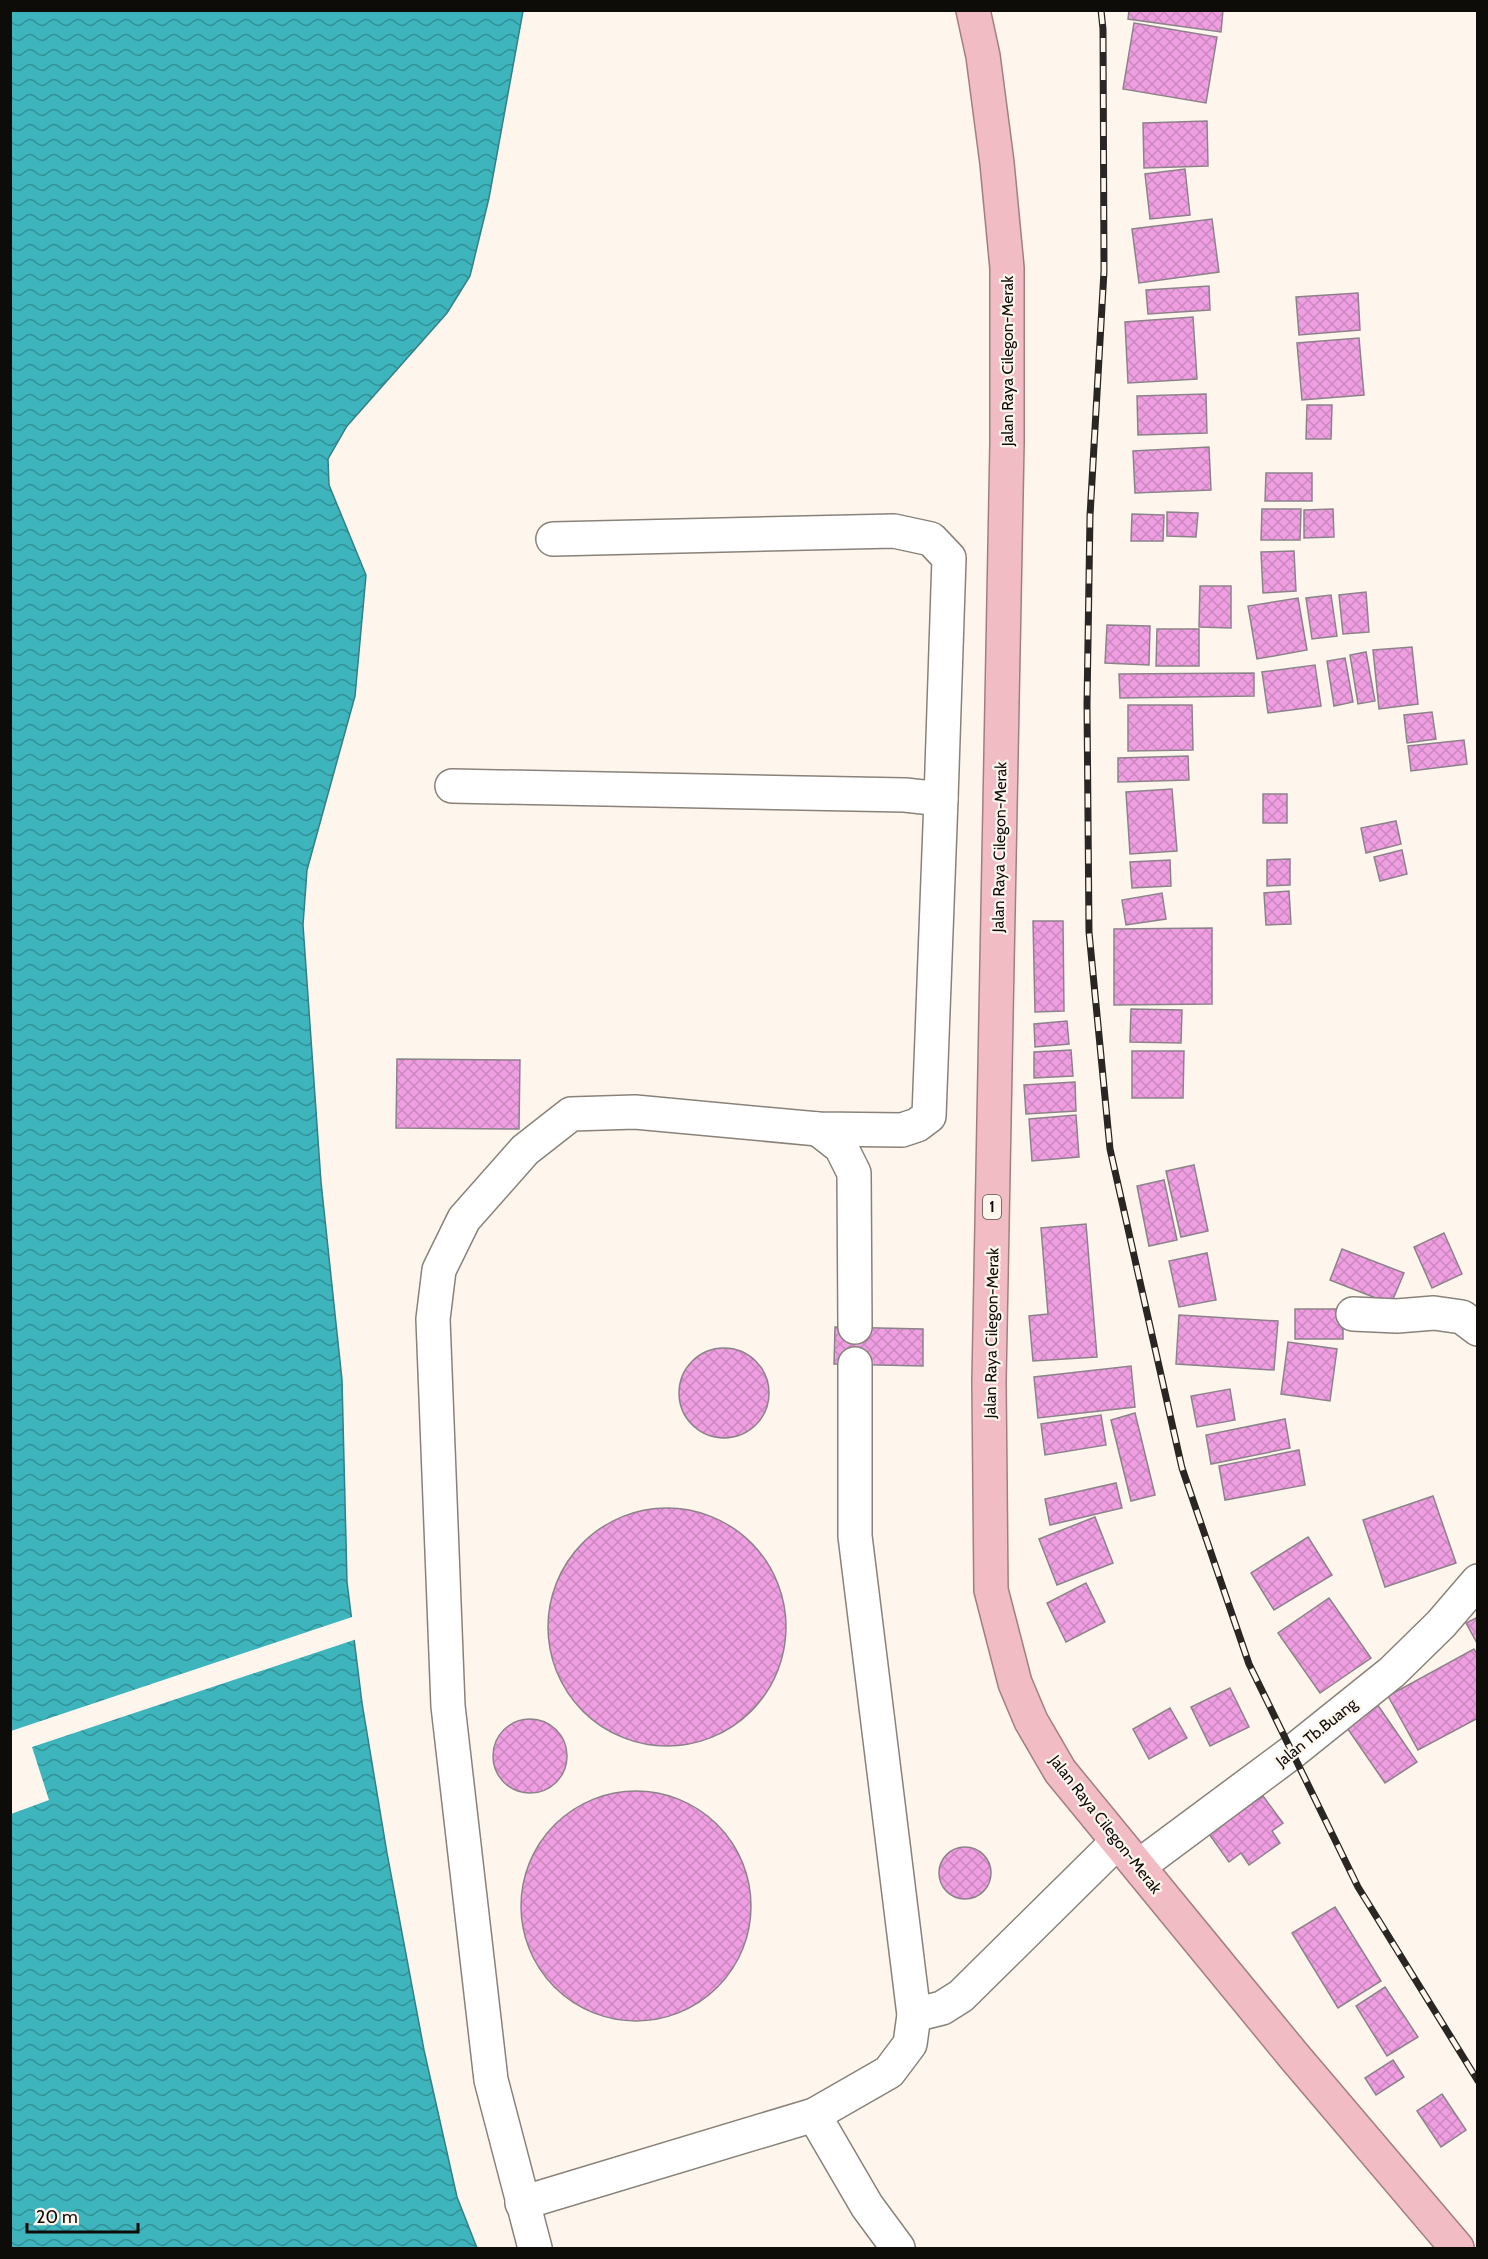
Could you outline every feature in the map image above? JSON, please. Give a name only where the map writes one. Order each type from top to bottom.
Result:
[{"type":"highway","name":"Jalan Raya Cilegon-Merak","points":[[973,10],[983,56],[1007,268],[1007,455],[989,1369],[991,1590],[1015,1683],[1031,1721],[1060,1771],[1456,2248]]},
{"type":"street","points":[[535,2248],[491,2080],[448,1706],[432,1320],[439,1270],[464,1219],[525,1150],[571,1114],[635,1112],[818,1129],[902,1130],[917,1125],[929,1116],[949,558],[931,539],[894,531],[553,539]]},
{"type":"street","points":[[452,786],[905,795],[941,799]]},
{"type":"street","points":[[818,1129],[841,1147],[854,1173],[855,1328]]},
{"type":"street","points":[[1353,1314],[1397,1316],[1434,1313],[1461,1317],[1478,1329]]},
{"type":"street","points":[[522,2203],[814,2115],[890,2072],[910,2044],[914,2015],[855,1536],[855,1364]]},
{"type":"street","name":"Jalan Tb.Buang","points":[[1139,1866],[1291,1753],[1392,1672],[1441,1624],[1478,1581]]},
{"type":"street","points":[[914,2015],[942,2008],[961,1996],[1117,1842]]},
{"type":"street","points":[[814,2115],[867,2206],[898,2248]]},
{"type":"water","points":[[11,11],[523,11],[489,198],[470,276],[447,313],[347,426],[328,459],[329,485],[366,575],[355,696],[307,870],[303,925],[321,1182],[342,1380],[347,1582],[362,1703],[424,2050],[457,2197],[477,2248],[11,2248]]},
{"type":"pier","points":[[355,1616],[357,1639],[32,1747],[49,1800],[11,1814],[11,1731]]},
{"type":"building","points":[[1129,10],[1223,10],[1221,32],[1128,19]]},
{"type":"building","points":[[1134,23],[1217,37],[1206,103],[1123,89]]},
{"type":"building","points":[[1207,121],[1208,166],[1144,168],[1143,123]]},
{"type":"building","points":[[1185,169],[1190,215],[1150,219],[1145,174]]},
{"type":"building","points":[[1212,219],[1219,272],[1139,283],[1132,229]]},
{"type":"building","points":[[1209,286],[1210,310],[1148,314],[1146,290]]},
{"type":"building","points":[[1358,293],[1360,330],[1299,335],[1296,297]]},
{"type":"building","points":[[1193,317],[1197,379],[1128,383],[1125,322]]},
{"type":"building","points":[[1359,338],[1364,395],[1302,400],[1297,343]]},
{"type":"building","points":[[1206,394],[1207,433],[1138,435],[1137,396]]},
{"type":"building","points":[[1307,405],[1332,405],[1331,439],[1306,439]]},
{"type":"building","points":[[1209,447],[1211,490],[1135,493],[1133,451]]},
{"type":"building","points":[[1266,473],[1312,473],[1312,501],[1265,501]]},
{"type":"building","points":[[1262,509],[1301,509],[1300,540],[1261,540]]},
{"type":"building","points":[[1333,509],[1334,537],[1304,538],[1304,510]]},
{"type":"building","points":[[1167,512],[1198,513],[1196,537],[1167,536]]},
{"type":"building","points":[[1132,514],[1164,515],[1163,541],[1131,541]]},
{"type":"building","points":[[1294,551],[1296,591],[1263,593],[1261,552]]},
{"type":"building","points":[[1200,586],[1231,586],[1231,628],[1199,627]]},
{"type":"building","points":[[1366,592],[1369,632],[1343,634],[1339,595]]},
{"type":"building","points":[[1331,595],[1337,636],[1312,639],[1306,598]]},
{"type":"building","points":[[1298,598],[1307,650],[1257,659],[1248,606]]},
{"type":"building","points":[[1107,625],[1150,626],[1149,665],[1105,663]]},
{"type":"building","points":[[1157,629],[1199,629],[1199,666],[1156,666]]},
{"type":"building","points":[[1412,647],[1418,704],[1379,709],[1373,650]]},
{"type":"building","points":[[1366,652],[1375,701],[1358,704],[1350,655]]},
{"type":"building","points":[[1345,658],[1353,702],[1334,706],[1327,661]]},
{"type":"building","points":[[1315,665],[1321,706],[1268,713],[1262,672]]},
{"type":"building","points":[[1254,673],[1254,696],[1120,698],[1119,674]]},
{"type":"building","points":[[1128,705],[1192,705],[1193,750],[1128,751]]},
{"type":"building","points":[[1432,712],[1436,739],[1407,743],[1404,715]]},
{"type":"building","points":[[1464,740],[1467,764],[1411,771],[1408,746]]},
{"type":"building","points":[[1188,756],[1189,780],[1118,782],[1118,758]]},
{"type":"building","points":[[1172,789],[1177,851],[1130,854],[1126,792]]},
{"type":"building","points":[[1263,794],[1287,794],[1287,823],[1263,823]]},
{"type":"building","points":[[1396,821],[1401,844],[1366,853],[1361,828]]},
{"type":"building","points":[[1402,850],[1407,874],[1380,881],[1374,857]]},
{"type":"building","points":[[1290,859],[1290,885],[1267,886],[1267,860]]},
{"type":"building","points":[[1170,860],[1171,886],[1132,888],[1130,862]]},
{"type":"building","points":[[1289,891],[1291,924],[1266,925],[1264,893]]},
{"type":"building","points":[[1162,893],[1166,919],[1126,925],[1122,900]]},
{"type":"building","points":[[1033,921],[1063,921],[1064,1011],[1035,1012]]},
{"type":"building","points":[[1212,928],[1212,1004],[1114,1005],[1114,929]]},
{"type":"building","points":[[1131,1009],[1182,1010],[1181,1043],[1130,1042]]},
{"type":"building","points":[[1067,1021],[1069,1044],[1035,1047],[1034,1024]]},
{"type":"building","points":[[1071,1050],[1073,1076],[1034,1078],[1034,1052]]},
{"type":"building","points":[[1132,1051],[1184,1051],[1183,1098],[1132,1098]]},
{"type":"building","points":[[397,1059],[520,1060],[519,1129],[396,1128]]},
{"type":"building","points":[[1075,1082],[1076,1111],[1026,1114],[1024,1085]]},
{"type":"building","points":[[1076,1115],[1079,1157],[1032,1161],[1029,1119]]},
{"type":"building","points":[[1194,1165],[1208,1231],[1181,1237],[1166,1171]]},
{"type":"building","points":[[1164,1180],[1177,1240],[1149,1246],[1137,1186]]},
{"type":"building","points":[[1086,1224],[1097,1357],[1033,1361],[1029,1316],[1048,1314],[1041,1228]]},
{"type":"building","points":[[1444,1233],[1462,1274],[1432,1288],[1414,1247]]},
{"type":"building","points":[[1342,1249],[1404,1273],[1391,1304],[1330,1280]]},
{"type":"building","points":[[1207,1253],[1216,1300],[1179,1307],[1169,1261]]},
{"type":"building","points":[[1295,1309],[1343,1309],[1343,1339],[1295,1339]]},
{"type":"building","points":[[1179,1315],[1278,1321],[1274,1370],[1176,1364]]},
{"type":"building","points":[[835,1327],[923,1329],[923,1366],[834,1364]]},
{"type":"building","points":[[1288,1342],[1337,1349],[1330,1401],[1281,1394]]},
{"type":"building","points":[[724,1348],[741,1352],[756,1361],[765,1376],[769,1393],[765,1410],[756,1425],[741,1434],[724,1438],[707,1434],[692,1425],[683,1410],[679,1393],[683,1376],[692,1361],[707,1352]]},
{"type":"building","points":[[1131,1366],[1135,1407],[1038,1418],[1034,1377]]},
{"type":"building","points":[[1230,1389],[1235,1420],[1197,1427],[1191,1396]]},
{"type":"building","points":[[1135,1413],[1155,1495],[1131,1501],[1111,1420]]},
{"type":"building","points":[[1101,1415],[1106,1445],[1045,1455],[1041,1424]]},
{"type":"building","points":[[1285,1419],[1290,1448],[1211,1464],[1206,1435]]},
{"type":"building","points":[[1299,1450],[1305,1485],[1225,1500],[1219,1466]]},
{"type":"building","points":[[1116,1483],[1122,1508],[1050,1525],[1045,1499]]},
{"type":"building","points":[[1433,1496],[1456,1563],[1385,1587],[1363,1520]]},
{"type":"building","points":[[667,1508],[712,1517],[733,1528],[751,1543],[766,1561],[777,1582],[786,1627],[777,1672],[766,1693],[751,1711],[733,1726],[712,1737],[667,1746],[622,1737],[601,1726],[583,1711],[568,1693],[557,1672],[548,1627],[557,1582],[568,1561],[583,1543],[601,1528],[622,1517]]},
{"type":"building","points":[[1095,1517],[1113,1563],[1057,1585],[1039,1539]]},
{"type":"building","points":[[1308,1537],[1332,1575],[1274,1610],[1251,1573]]},
{"type":"building","points":[[1086,1583],[1105,1622],[1066,1642],[1047,1603]]},
{"type":"building","points":[[1329,1598],[1371,1658],[1320,1693],[1278,1633]]},
{"type":"building","points":[[1478,1617],[1478,1645],[1466,1623]]},
{"type":"building","points":[[1474,1649],[1478,1656],[1478,1718],[1418,1750],[1388,1696]]},
{"type":"building","points":[[1230,1688],[1249,1727],[1210,1746],[1191,1707]]},
{"type":"building","points":[[1377,1704],[1417,1762],[1385,1783],[1345,1725]]},
{"type":"building","points":[[1170,1708],[1187,1738],[1149,1759],[1133,1729]]},
{"type":"building","points":[[530,1719],[544,1722],[556,1730],[564,1742],[567,1756],[564,1770],[556,1782],[544,1790],[530,1793],[516,1790],[504,1782],[496,1770],[493,1756],[496,1742],[504,1730],[516,1722]]},
{"type":"building","points":[[636,1791],[658,1793],[680,1800],[700,1810],[725,1833],[732,1842],[746,1873],[751,1906],[749,1928],[742,1950],[732,1970],[709,1995],[700,2002],[669,2016],[636,2021],[614,2019],[592,2012],[572,2002],[547,1979],[540,1970],[526,1939],[521,1906],[523,1884],[530,1862],[540,1842],[563,1817],[572,1810],[603,1796]]},
{"type":"building","points":[[1263,1796],[1283,1823],[1272,1831],[1280,1843],[1249,1865],[1241,1853],[1229,1862],[1209,1834]]},
{"type":"building","points":[[960,1847],[970,1847],[979,1851],[987,1859],[991,1873],[987,1887],[979,1895],[970,1899],[960,1899],[951,1895],[943,1887],[939,1878],[939,1868],[943,1859],[951,1851]]},
{"type":"building","points":[[1335,1907],[1381,1981],[1338,2008],[1292,1933]]},
{"type":"building","points":[[1385,1987],[1418,2037],[1387,2056],[1356,2006]]},
{"type":"building","points":[[1393,2060],[1404,2077],[1376,2095],[1365,2078]]},
{"type":"building","points":[[1442,2094],[1466,2130],[1441,2147],[1417,2111]]},
{"type":"railway","points":[[1101,10],[1104,271],[1090,516],[1087,704],[1089,932],[1110,1149],[1182,1468],[1249,1664],[1358,1887],[1478,2081]]}]
